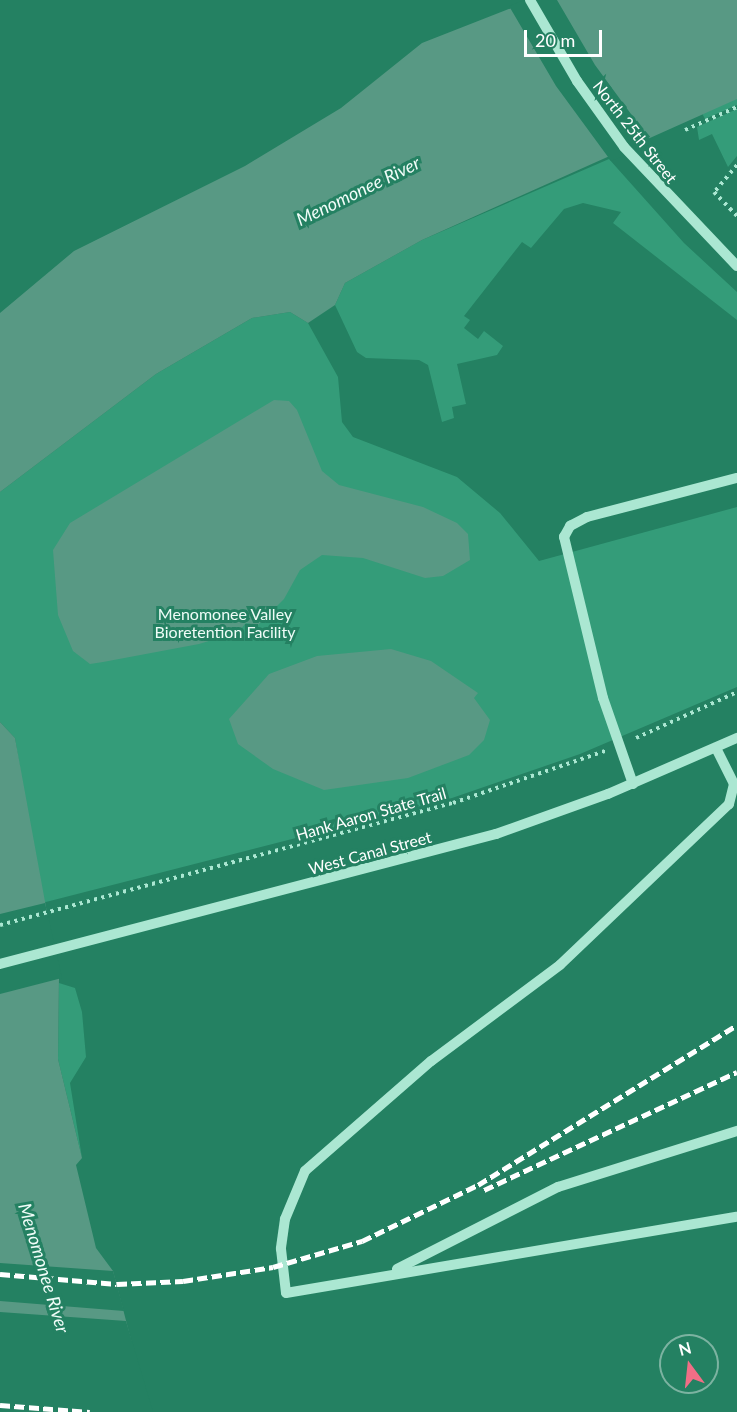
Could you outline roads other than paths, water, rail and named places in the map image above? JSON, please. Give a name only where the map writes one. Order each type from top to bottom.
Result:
[{"type":"street","name":"North 25th Street","points":[[530,0],[577,81],[658,188],[737,266]]},
{"type":"street","points":[[633,784],[618,746],[564,537],[570,526],[587,517],[737,478]]},
{"type":"street","name":"West Canal Street","points":[[0,964],[496,834],[633,784],[737,738]]},
{"type":"street","points":[[716,748],[734,784],[729,804],[560,965],[431,1061],[305,1171],[285,1219],[281,1249],[286,1293],[390,1273],[737,1217]]},
{"type":"street","points":[[390,1273],[558,1187],[737,1131]]},
{"type":"water","name":"Menomonee River","points":[[532,0],[737,0],[737,99],[422,240],[345,283],[335,305],[308,323],[290,312],[252,318],[156,374],[0,492],[0,313],[74,251],[245,166],[341,108],[422,43]]},
{"type":"water","points":[[274,400],[289,401],[297,410],[322,471],[339,485],[423,507],[457,523],[468,534],[470,560],[443,576],[425,578],[363,558],[322,555],[300,570],[284,599],[258,625],[246,623],[238,632],[199,644],[90,664],[73,651],[58,615],[53,550],[70,523]]},
{"type":"water","points":[[391,649],[431,661],[478,693],[474,698],[490,720],[484,740],[469,755],[408,778],[324,790],[273,769],[238,744],[229,719],[269,674],[317,656]]},
{"type":"water","name":"Menomonee River","points":[[0,722],[15,738],[59,978],[58,1059],[82,1158],[76,1165],[96,1248],[113,1271],[150,1412],[0,1412]]},
{"type":"railway","points":[[0,1274],[117,1284],[183,1281],[273,1267],[362,1241],[478,1185],[737,1025]]},
{"type":"railway","points":[[484,1190],[737,1072]]},
{"type":"railway","points":[[0,1405],[90,1412]]},
{"type":"park label","name":"Menomonee Valley Bioretention Facility","points":[[225,623]]}]
